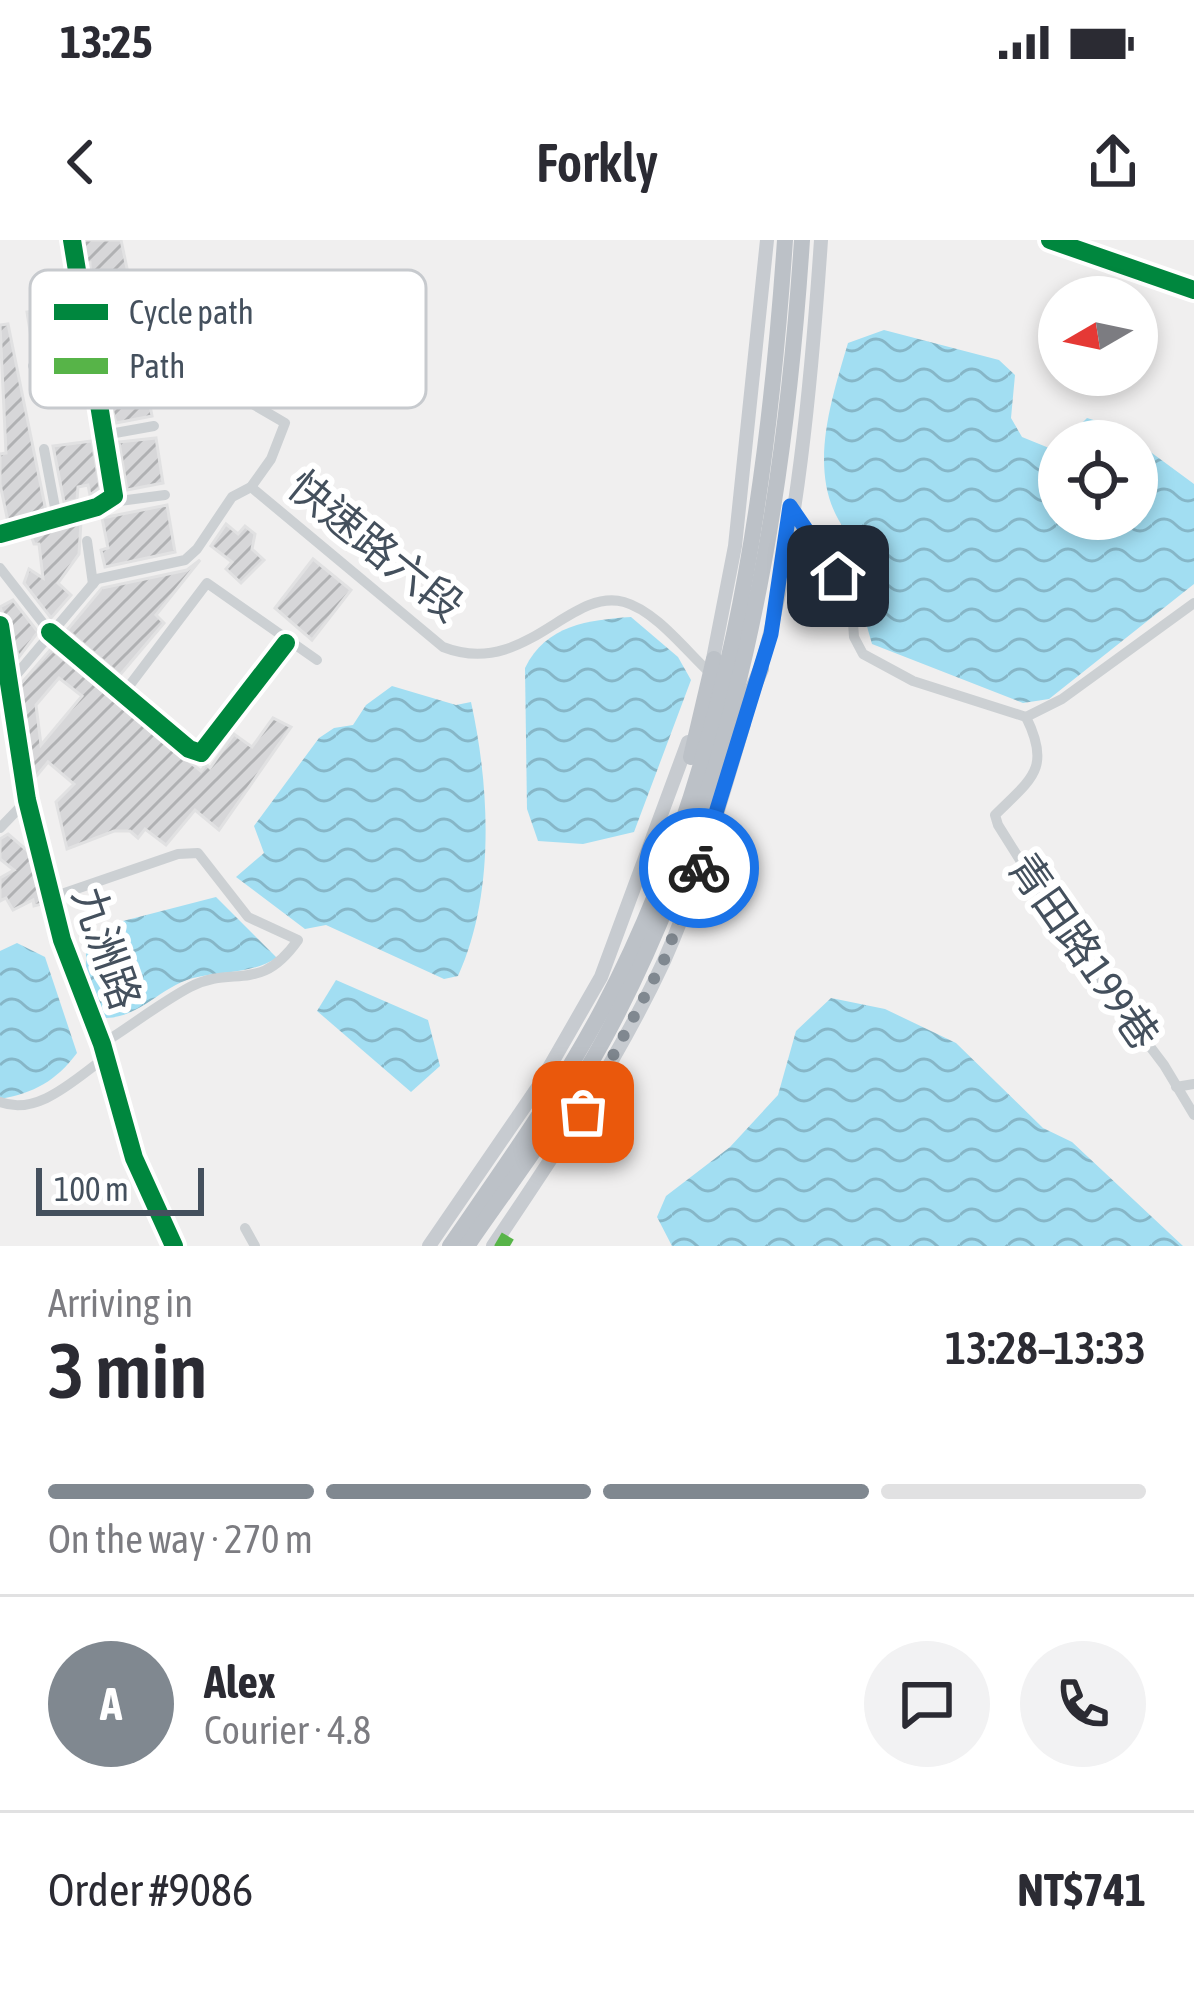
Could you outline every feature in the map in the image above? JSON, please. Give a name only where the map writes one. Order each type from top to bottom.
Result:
[{"type":"highway","points":[[466,1246],[603,1041],[653,937],[743,598],[769,443],[785,240]]},
{"type":"highway","points":[[450,1246],[533,1125],[603,1008],[718,761],[751,629],[783,450],[802,240]]},
{"type":"highway","points":[[679,845],[712,666]]},
{"type":"highway","points":[[679,845],[760,669]]},
{"type":"main road","points":[[429,1246],[538,1087],[601,977],[712,666],[735,546],[767,240]]},
{"type":"main road","points":[[493,1246],[583,1112],[664,960],[706,848],[760,669],[790,506],[821,240]]},
{"type":"street","points":[[72,240],[77,270]]},
{"type":"street","points":[[1050,240],[1194,290]]},
{"type":"street","points":[[99,408],[112,502]]},
{"type":"street","points":[[0,694],[93,584],[185,560],[232,497],[251,487],[286,425],[258,408]]},
{"type":"street","points":[[104,436],[154,426]]},
{"type":"street","points":[[44,449],[57,518]]},
{"type":"street","name":"快速路六段","points":[[251,487],[442,647],[476,656],[520,647],[589,606],[612,600],[640,610],[712,666]]},
{"type":"street","points":[[0,534],[112,502],[165,495]]},
{"type":"street","points":[[790,506],[851,594],[854,637],[863,654],[913,681],[1026,717],[1062,699],[1194,603]]},
{"type":"street","points":[[87,541],[93,584]]},
{"type":"street","points":[[0,568],[50,632],[201,753],[286,643]]},
{"type":"street","points":[[123,694],[207,583],[286,643],[317,660]]},
{"type":"street","name":"九洲路","points":[[0,625],[27,800],[50,898],[81,999],[104,1051],[134,1158],[174,1246]]},
{"type":"street","name":"青田路199巷","points":[[1026,717],[1041,746],[1034,778],[995,815],[998,825],[1089,968],[1194,1114]]},
{"type":"street","points":[[0,828],[27,800]]},
{"type":"street","points":[[0,1102],[14,1108],[47,1099],[195,984],[239,980],[280,965],[298,940],[248,917],[198,853],[178,854],[50,898]]},
{"type":"street","points":[[1176,1087],[1194,1084]]},
{"type":"street","points":[[245,1228],[254,1246]]},
{"type":"water","points":[[884,330],[999,360],[1015,375],[1011,418],[1022,437],[1038,444],[1038,540],[1158,540],[1158,457],[1194,484],[1194,584],[1049,699],[1023,703],[872,644],[864,616],[867,553],[832,507],[826,481],[827,426],[848,343]]},
{"type":"water","points":[[631,617],[678,657],[691,680],[634,832],[583,844],[538,841],[527,809],[525,668],[556,634],[584,623]]},
{"type":"water","points":[[392,686],[456,705],[471,702],[477,735],[485,805],[483,876],[470,944],[458,976],[444,979],[326,925],[305,929],[236,877],[264,853],[254,826],[319,738],[334,728],[353,725],[366,705]]},
{"type":"water","points":[[216,897],[277,958],[246,970],[181,982],[118,1016],[106,1018],[86,997],[86,952],[120,929],[123,921]]},
{"type":"water","points":[[17,943],[45,957],[77,1053],[43,1084],[0,1099],[0,951]]},
{"type":"water","points":[[336,980],[428,1020],[440,1066],[411,1092],[317,1011]]},
{"type":"water","points":[[831,998],[885,1009],[956,1043],[1043,1128],[1072,1142],[1183,1246],[672,1246],[657,1217],[666,1196],[730,1147],[778,1095],[796,1031]]},
{"type":"building","points":[[82,240],[121,240],[127,270],[90,270],[90,263],[86,264]]},
{"type":"building","points":[[8,324],[46,511],[8,522],[0,484],[0,454],[6,453],[0,325]]},
{"type":"building","points":[[112,408],[151,408],[152,416],[116,423]]},
{"type":"building","points":[[156,438],[163,483],[127,490],[119,442]]},
{"type":"building","points":[[92,441],[100,488],[90,495],[88,485],[78,487],[77,500],[64,502],[53,446]]},
{"type":"building","points":[[167,505],[175,552],[105,567],[101,550],[108,548],[102,518]]},
{"type":"building","points":[[81,522],[79,554],[58,583],[71,595],[51,618],[24,583],[29,569],[43,578],[39,544],[34,544],[31,535]]},
{"type":"building","points":[[226,524],[238,534],[245,526],[255,534],[252,549],[264,560],[241,583],[226,569],[232,562],[211,546]]},
{"type":"building","points":[[313,559],[351,590],[312,640],[275,608]]},
{"type":"building","points":[[200,560],[156,615],[164,623],[120,675],[67,630],[102,588],[187,570]]},
{"type":"building","points":[[13,600],[38,632],[19,657],[0,607]]},
{"type":"building","points":[[51,649],[201,771],[206,764],[210,768],[234,734],[252,747],[273,718],[291,727],[219,830],[195,810],[166,845],[145,829],[138,838],[130,831],[114,831],[67,849],[56,802],[74,784],[48,762],[34,779],[19,686]],"holes":[[[59,678],[82,696],[41,745],[36,705]]]},
{"type":"building","points":[[8,834],[29,852],[42,904],[34,906],[33,900],[13,910],[6,898],[0,901],[0,878],[14,870],[0,859],[0,839]]},
{"type":"marked path","points":[[498,1239],[510,1246]]},
{"type":"cycle path","points":[[72,240],[77,270]]},
{"type":"cycle path","points":[[1050,240],[1194,290]]},
{"type":"cycle path","points":[[0,534],[97,507],[114,496],[100,408]]},
{"type":"cycle path","points":[[0,625],[27,800],[62,940],[102,1044],[134,1158],[174,1246]]},
{"type":"cycle path","points":[[50,632],[189,749],[201,753],[286,643]]},
{"type":"way so far","points":[[583,1112],[664,960],[699,868]]},
{"type":"route","points":[[699,868],[771,634],[790,506],[807,523],[838,576]]}]
